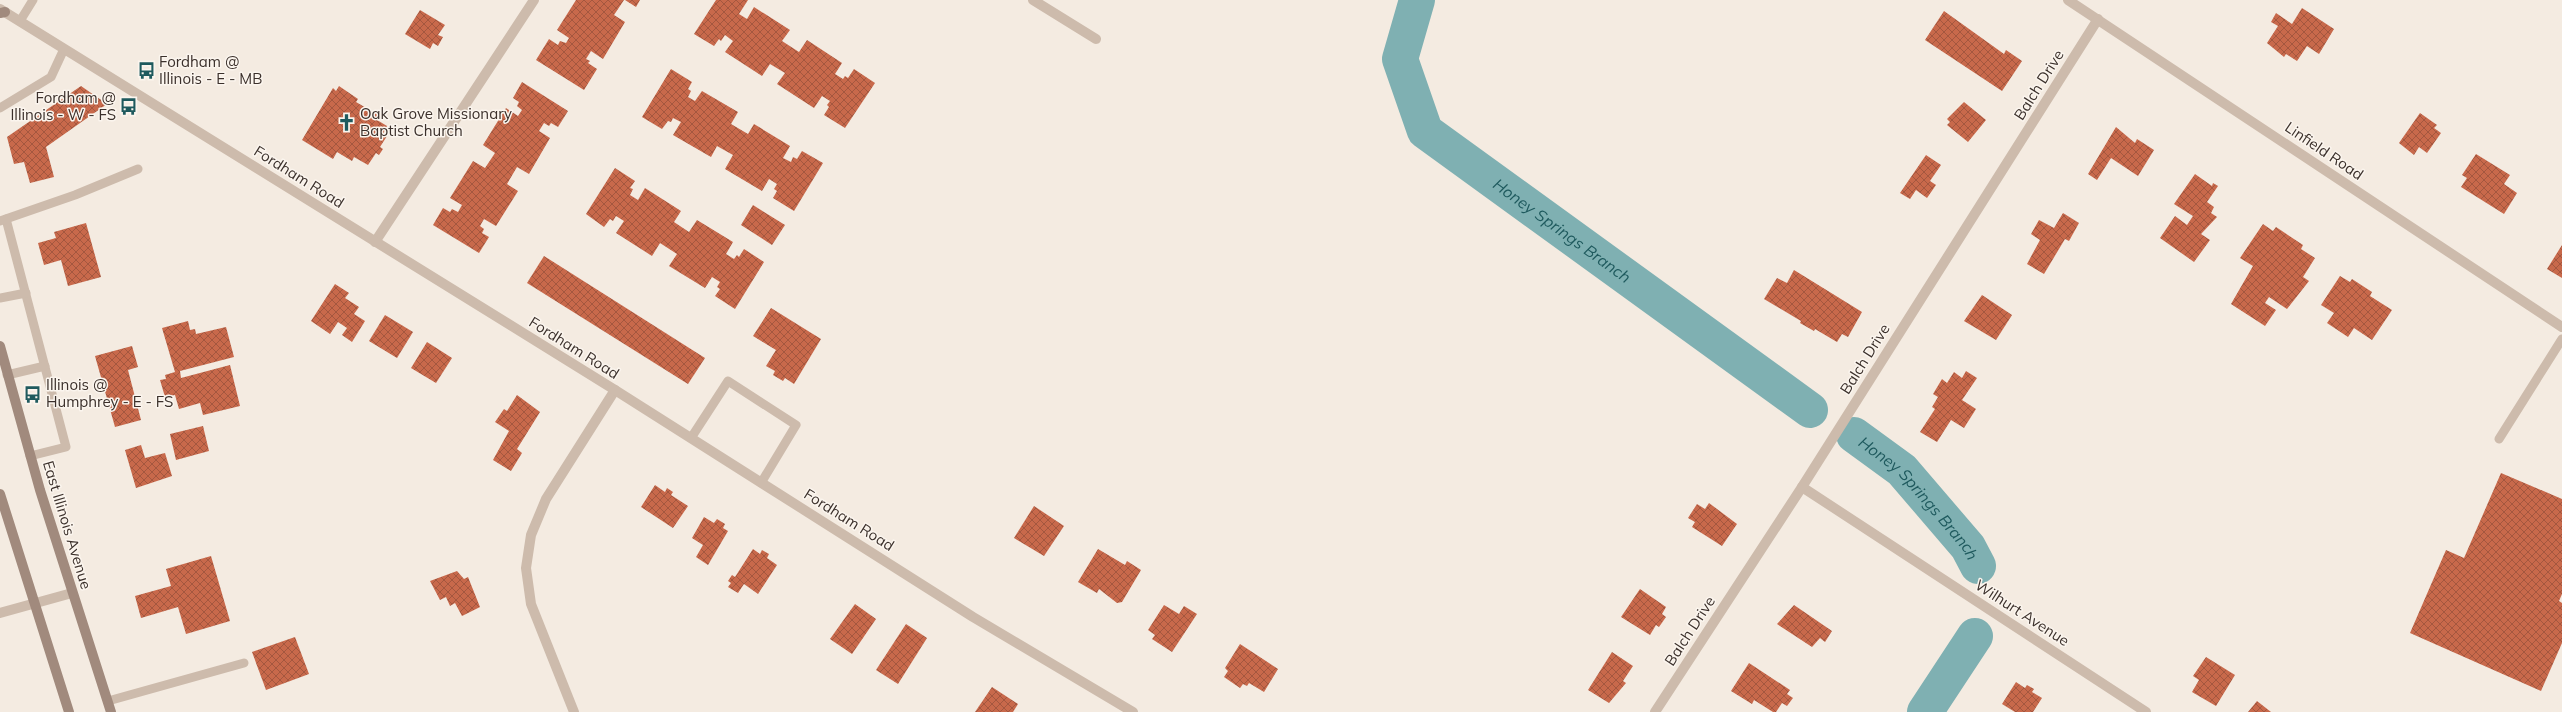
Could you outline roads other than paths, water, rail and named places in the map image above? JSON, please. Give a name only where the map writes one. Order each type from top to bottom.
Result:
[{"type":"main road","name":"East Illinois Avenue","points":[[0,346],[30,456],[72,593],[111,712]]},
{"type":"main road","points":[[0,494],[69,712]]},
{"type":"street","points":[[375,242],[534,0]]},
{"type":"street","points":[[1033,0],[1096,39]]},
{"type":"street","name":"Linfield Road","points":[[2068,0],[2562,327]]},
{"type":"street","name":"Fordham Road","points":[[2,12],[20,21],[615,390],[973,616],[1133,712]]},
{"type":"street","name":"Balch Drive","points":[[1655,712],[1802,487],[2098,19]]},
{"type":"street","points":[[574,712],[531,604],[526,568],[531,536],[546,499],[615,390]]},
{"type":"street","name":"Wilhurt Avenue","points":[[1802,487],[2146,712]]},
{"type":"street","points":[[0,613],[34,602],[72,593]]},
{"type":"lane","points":[[20,21],[33,0]]},
{"type":"lane","points":[[0,108],[51,77],[64,49]]},
{"type":"lane","points":[[30,456],[66,447],[26,293],[3,220],[76,195],[138,169]]},
{"type":"lane","points":[[0,298],[26,293]]},
{"type":"lane","points":[[2499,439],[2562,339]]},
{"type":"lane","points":[[7,375],[45,366]]},
{"type":"lane","points":[[691,438],[728,381],[796,425],[761,483]]},
{"type":"lane","points":[[108,701],[244,663]]},
{"type":"waterway","name":"Honey Springs Branch","points":[[1417,0],[1400,59],[1425,131],[1810,410]]},
{"type":"waterway","name":"Honey Springs Branch","points":[[1854,435],[1902,470],[1968,547],[1978,566]]},
{"type":"waterway","name":"Honey Springs Branch","points":[[1925,712],[1975,636]]},
{"type":"place","name":"Fordham @ Illinois - E - MB","points":[[146,71]]},
{"type":"place","name":"Fordham @ Illinois - W - FS","points":[[129,107]]},
{"type":"place","name":"Oak Grove Missionary Baptist Church","points":[[347,123]]},
{"type":"place","name":"Illinois @ Humphrey - E - FS","points":[[33,394]]}]
